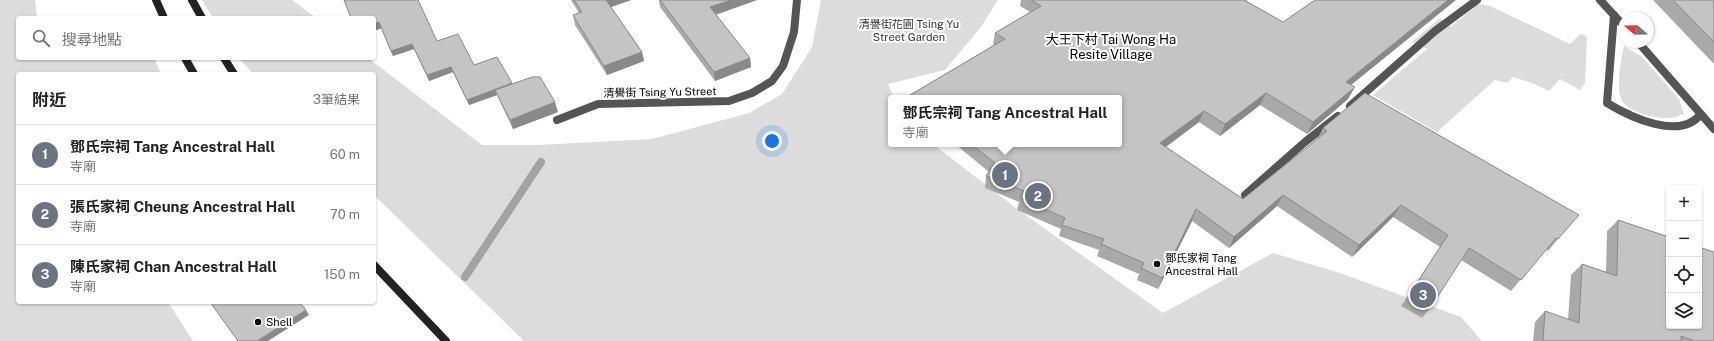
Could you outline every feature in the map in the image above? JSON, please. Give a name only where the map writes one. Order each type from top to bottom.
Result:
[{"type":"main road","points":[[156,0],[163,16]]},
{"type":"main road","points":[[192,0],[201,16]]},
{"type":"main road","points":[[186,60],[193,72]]},
{"type":"main road","points":[[225,60],[233,72]]},
{"type":"main road","points":[[376,267],[446,341]]},
{"type":"street","name":"清譽街 Tsing Yu Street","points":[[557,120],[598,104],[729,101],[752,93],[772,81],[783,66],[794,32],[797,0]]},
{"type":"street","points":[[1245,195],[1435,31],[1477,0]]},
{"type":"street","points":[[1600,0],[1618,19]]},
{"type":"street","points":[[1614,15],[1607,103],[1634,117],[1665,125],[1683,126],[1692,124],[1699,120],[1701,114]]},
{"type":"street","points":[[1643,48],[1714,129]]},
{"type":"green space","points":[[0,0],[35,0],[37,16],[16,16],[16,60],[155,60],[160,72],[16,72],[16,304],[169,304],[193,341],[0,341]]},
{"type":"green space","points":[[202,0],[292,0],[313,16],[212,16]]},
{"type":"green space","name":"清譽街花園 Tsing Yu Street Garden","points":[[821,0],[998,0],[981,27],[945,70],[888,84],[893,95],[888,95],[888,147],[937,147],[1017,209],[1163,313],[1273,253],[1340,273],[1461,317],[1482,341],[524,341],[376,197],[376,72],[251,72],[241,60],[371,60],[482,145],[538,145],[652,139],[749,113],[782,94],[812,47]]},
{"type":"green space","points":[[1478,4],[1488,5],[1570,44],[1580,34],[1585,35],[1587,38],[1585,83],[1580,90],[1560,79],[1549,91],[1532,83],[1513,77],[1507,83],[1495,80],[1437,132],[1373,95],[1427,49],[1412,42],[1440,18],[1451,27]]},
{"type":"green space","points":[[1624,48],[1627,48],[1641,56],[1679,99],[1684,114],[1671,118],[1663,118],[1642,114],[1629,108],[1621,99],[1619,88],[1620,66]]},
{"type":"building","points":[[344,0],[418,0],[437,41],[458,34],[474,65],[497,57],[512,83],[467,100],[451,67],[427,75],[412,44],[391,51],[379,22],[376,23],[376,16],[350,16]]},
{"type":"building","points":[[574,0],[606,0],[642,52],[604,66],[573,15],[582,12]]},
{"type":"building","points":[[660,0],[731,0],[710,7],[750,58],[714,72]]},
{"type":"building","points":[[1031,0],[1244,0],[1283,22],[1315,0],[1448,0],[1346,82],[1355,87],[1313,122],[1266,93],[1225,124],[1204,111],[1160,143],[1243,199],[1327,131],[1323,128],[1365,93],[1579,215],[1558,239],[1556,238],[1521,280],[1469,248],[1431,307],[1409,295],[1448,235],[1401,205],[1359,245],[1283,195],[1234,237],[1196,209],[1162,278],[1141,268],[1144,263],[1101,244],[1104,239],[1062,225],[1065,218],[1020,198],[1024,191],[986,176],[995,163],[975,147],[1122,147],[1122,95],[910,95],[1005,39],[995,33],[1041,6]]},
{"type":"building","points":[[1673,0],[1714,0],[1714,42]]},
{"type":"building","points":[[532,77],[540,77],[555,102],[510,120],[495,90]]},
{"type":"building","points":[[1618,220],[1666,236],[1666,329],[1702,329],[1702,248],[1714,252],[1714,341],[1695,341],[1681,336],[1681,341],[1543,341],[1545,311],[1579,323],[1582,264],[1617,276]]},
{"type":"building","points":[[211,304],[301,304],[306,310],[257,341],[238,341]]},
{"type":"waterway","points":[[465,277],[541,162]]},
{"type":"place","name":"鄧氏宗祠 Tang Ancestral Hall","points":[[1005,175]]},
{"type":"place","name":"張氏家祠 Cheung Ancestral Hall","points":[[1038,196]]},
{"type":"place","name":"鄧氏家祠 Tang Ancestral Hall","points":[[1157,264]]},
{"type":"place","name":"陳氏家祠 Chan Ancestral Hall","points":[[1423,295]]},
{"type":"place","name":"Shell","points":[[258,322]]},
{"type":"district","name":"大王下村 Tai Wong Ha Resite Village","points":[[1111,46]]}]
